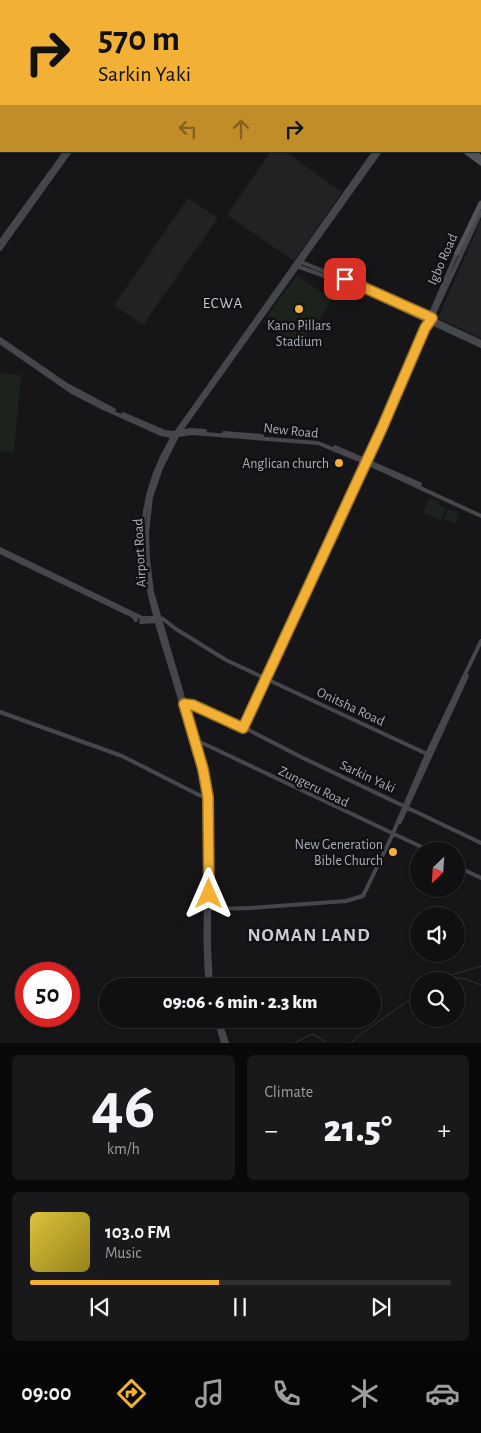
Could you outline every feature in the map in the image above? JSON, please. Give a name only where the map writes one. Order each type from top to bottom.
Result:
[{"type":"main road","points":[[0,242],[65,152]]},
{"type":"main road","points":[[0,249],[69,152]]},
{"type":"main road","name":"Airport Road","points":[[298,264],[374,152]]},
{"type":"main road","name":"Airport Road","points":[[183,703],[145,573],[143,523],[154,477],[166,449],[379,152]]},
{"type":"main road","points":[[467,152],[481,159]]},
{"type":"main road","points":[[470,152],[481,159]]},
{"type":"main road","points":[[458,254],[481,203]]},
{"type":"main road","name":"Igbo Road","points":[[243,726],[366,461],[481,203]]},
{"type":"main road","name":"Igbo Road","points":[[458,254],[481,212]]},
{"type":"main road","points":[[298,264],[336,275],[481,344]]},
{"type":"main road","name":"New Road","points":[[0,340],[65,384],[88,397],[164,432],[318,442],[366,461],[481,515]]},
{"type":"main road","name":"Airport Road","points":[[147,509],[148,560],[152,592],[208,797],[210,978]]},
{"type":"main road","points":[[0,550],[140,619],[158,619],[172,626]]},
{"type":"main road","points":[[157,610],[172,626]]},
{"type":"main road","points":[[163,630],[172,626]]},
{"type":"main road","name":"Onitsha Road","points":[[172,626],[222,658],[427,754]]},
{"type":"main road","points":[[209,909],[250,908],[346,901],[361,898],[365,894],[427,754],[481,641]]},
{"type":"main road","points":[[405,806],[481,647]]},
{"type":"main road","name":"Sarkin Yaki","points":[[183,703],[193,705],[243,726],[301,757],[481,843]]},
{"type":"main road","points":[[1,711],[122,756],[204,798]]},
{"type":"main road","points":[[194,743],[202,743],[233,757],[410,843]]},
{"type":"main road","name":"Airport Road","points":[[194,743],[204,798],[206,962],[209,978]]},
{"type":"main road","name":"Zungeru Road","points":[[194,743],[410,844]]},
{"type":"main road","points":[[465,869],[481,877]]},
{"type":"main road","points":[[221,1028],[225,1043]]},
{"type":"shaded area","points":[[270,152],[285,152],[342,192],[294,261],[227,215]]},
{"type":"shaded area","points":[[188,198],[218,218],[143,325],[114,305]]},
{"type":"shaded area","points":[[481,220],[481,338],[438,318]]},
{"type":"shaded area","name":"Kano Pillars Stadium","points":[[297,275],[332,300],[320,318],[323,320],[314,333],[311,330],[298,348],[263,322]]},
{"type":"shaded area","points":[[0,373],[21,375],[14,453],[0,451]]},
{"type":"shaded area","points":[[429,498],[439,502],[435,511],[438,505],[446,508],[441,520],[423,513]]},
{"type":"shaded area","points":[[448,509],[460,514],[456,524],[444,519]]},
{"type":"waterway","points":[[461,972],[481,966]]},
{"type":"waterway","points":[[465,979],[481,985]]},
{"type":"waterway","points":[[351,1043],[410,999]]},
{"type":"waterway","points":[[295,1043],[312,1034],[323,1040],[324,1043]]},
{"type":"place","name":"Kano Pillars Stadium","points":[[299,309]]},
{"type":"place","name":"Anglican church","points":[[339,463]]},
{"type":"place","name":"New Generation Bible Church","points":[[393,852]]},
{"type":"district","name":"ECWA","points":[[223,303]]},
{"type":"district","name":"NOMAN LAND","points":[[309,934]]},
{"type":"route","points":[[209,894],[208,797],[197,744],[184,704],[193,705],[243,728],[244,722],[301,605],[335,527],[382,428],[425,328],[432,318],[345,279]]}]
